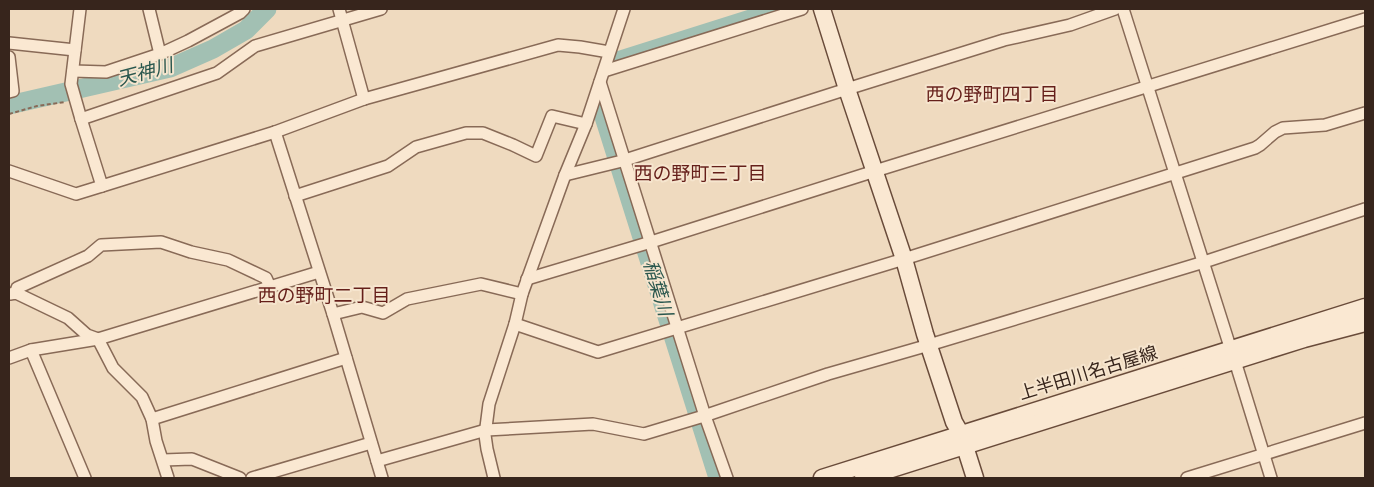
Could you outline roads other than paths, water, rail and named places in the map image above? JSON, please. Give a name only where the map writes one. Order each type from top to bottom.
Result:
[{"type":"main road","points":[[822,9],[904,259],[928,345],[975,478]]},
{"type":"main road","name":"上半田川名古屋線","points":[[822,478],[963,440],[1233,355],[1365,307]]},
{"type":"main road","name":"上半田川名古屋線","points":[[1233,355],[1365,323]]},
{"type":"main road","name":"上半田川名古屋線","points":[[863,478],[963,440]]},
{"type":"street","points":[[80,9],[71,84],[102,186]]},
{"type":"street","points":[[149,9],[160,54]]},
{"type":"street","points":[[73,71],[106,72],[160,54],[188,41],[244,9]]},
{"type":"street","points":[[81,119],[218,73],[256,46],[340,14],[381,9]]},
{"type":"street","points":[[494,478],[486,449],[485,436],[489,404],[515,324],[527,279],[586,124],[624,9]]},
{"type":"street","points":[[602,76],[802,9]]},
{"type":"street","points":[[565,175],[620,161],[1004,40],[1070,25],[1115,9]]},
{"type":"street","points":[[1123,9],[1271,478]]},
{"type":"street","points":[[340,14],[364,99]]},
{"type":"street","points":[[527,279],[1365,19]]},
{"type":"street","points":[[9,43],[75,50]]},
{"type":"street","points":[[9,171],[76,194],[275,132],[364,99],[558,45],[609,52]]},
{"type":"street","points":[[9,57],[13,91],[9,92]]},
{"type":"street","points":[[602,76],[620,161],[651,242],[673,329],[701,417],[726,478]]},
{"type":"street","points":[[515,324],[598,352],[904,259],[1255,148],[1275,132],[1284,128],[1325,125],[1365,113]]},
{"type":"street","points":[[295,196],[388,166],[416,147],[466,133],[483,134],[536,156],[552,116],[586,124]]},
{"type":"street","points":[[275,132],[333,314],[382,478]]},
{"type":"street","points":[[377,461],[486,430],[593,424],[644,434],[701,417],[828,374],[1204,262],[1365,210]]},
{"type":"street","points":[[168,478],[156,441],[152,419],[142,397],[113,368],[98,339],[88,335],[63,315],[12,293],[17,288],[88,256],[101,245],[161,242],[191,252],[228,260],[266,278],[270,287]]},
{"type":"street","points":[[9,358],[31,350],[98,339],[319,272]]},
{"type":"street","points":[[333,314],[362,307],[383,313],[407,299],[481,284],[522,294]]},
{"type":"street","points":[[31,350],[85,478]]},
{"type":"street","points":[[152,419],[346,358]]},
{"type":"street","points":[[1187,478],[1365,423]]},
{"type":"street","points":[[252,478],[372,443]]},
{"type":"street","points":[[163,460],[192,459],[240,478]]},
{"type":"waterway","name":"天神川","points":[[9,105],[170,68],[213,49],[246,30],[267,9]]},
{"type":"waterway","name":"稲葉川","points":[[611,63],[782,9]]},
{"type":"waterway","name":"稲葉川","points":[[598,98],[718,478]]},
{"type":"district","name":"西の野町四丁目","points":[[992,94]]},
{"type":"district","name":"西の野町三丁目","points":[[700,173]]},
{"type":"district","name":"西の野町二丁目","points":[[324,295]]}]
